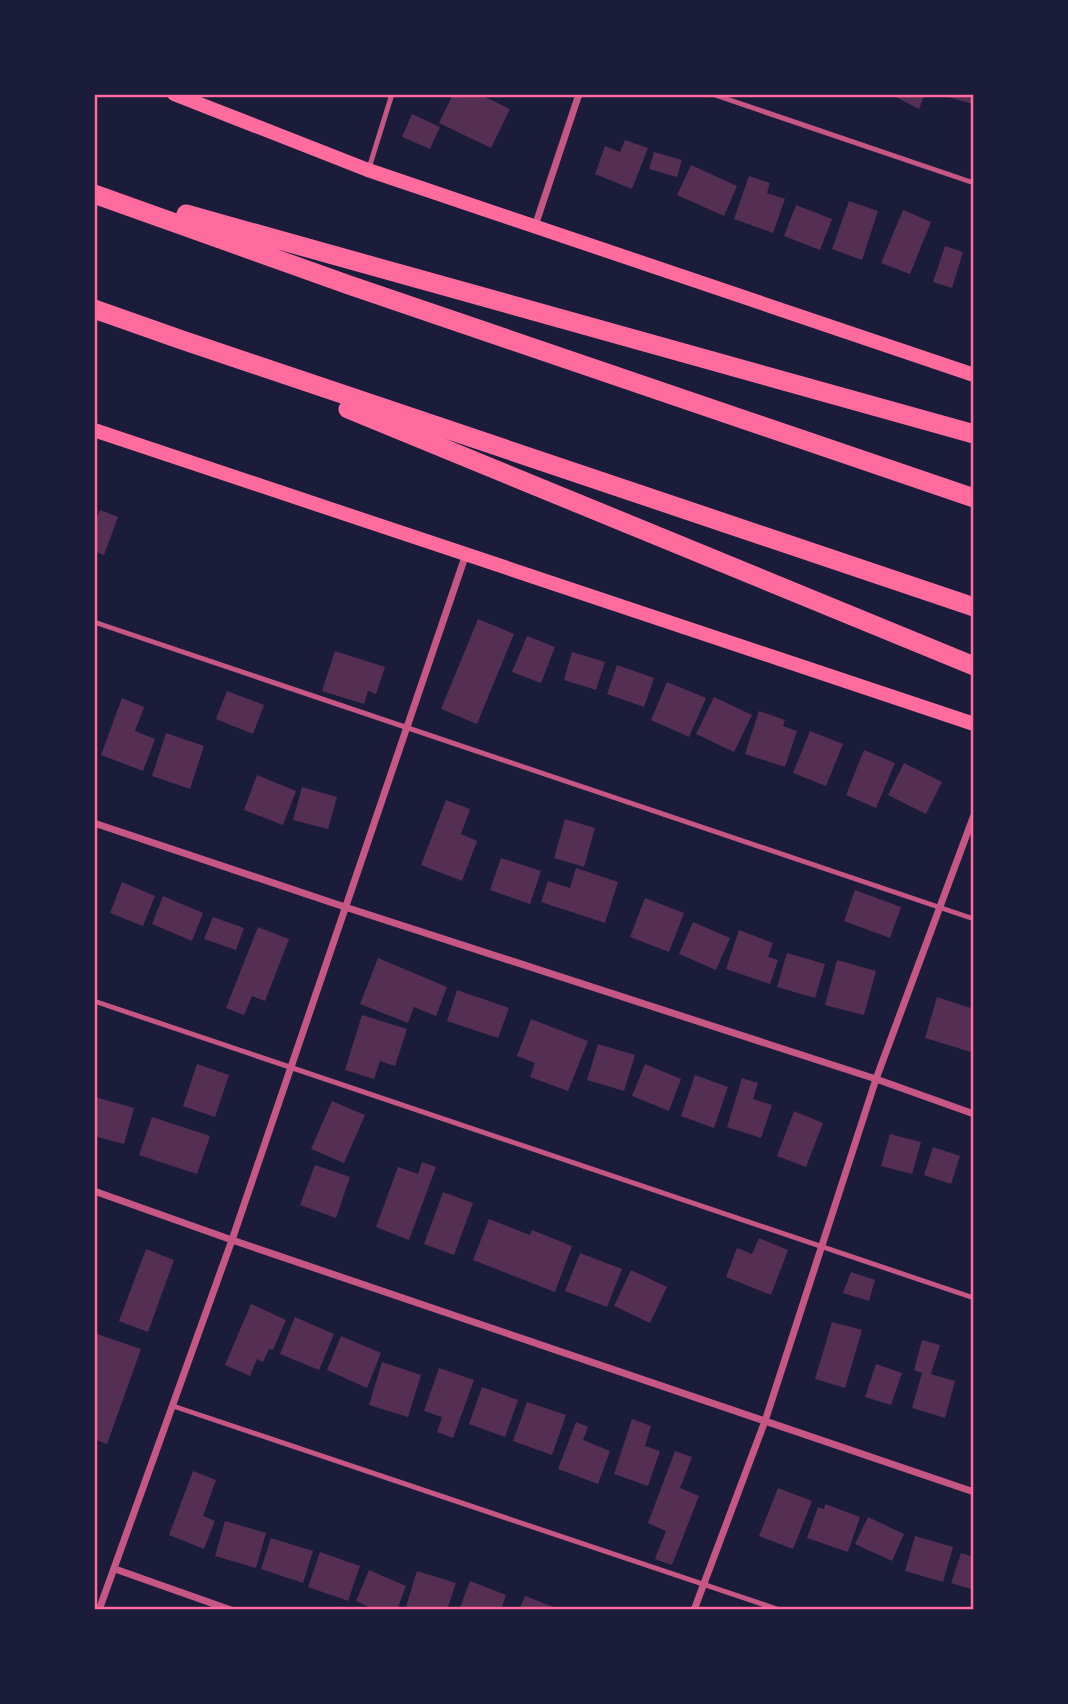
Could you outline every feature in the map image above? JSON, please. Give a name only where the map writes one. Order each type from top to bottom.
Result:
[{"type":"highway","points":[[94,189],[974,434]]},
{"type":"highway","points":[[94,194],[349,285],[974,498]]},
{"type":"highway","points":[[94,309],[974,607]]},
{"type":"highway","points":[[182,340],[974,666]]},
{"type":"main road","points":[[174,94],[368,170],[974,375]]},
{"type":"main road","points":[[94,430],[974,724]]},
{"type":"street","points":[[535,226],[579,94]]},
{"type":"street","points":[[100,1609],[232,1240],[466,554]]},
{"type":"street","points":[[694,1609],[765,1421],[876,1079],[974,815]]},
{"type":"street","points":[[94,823],[876,1079],[974,1114]]},
{"type":"street","points":[[94,1191],[974,1492]]},
{"type":"street","points":[[115,1569],[231,1609]]},
{"type":"lane","points":[[368,170],[392,94]]},
{"type":"lane","points":[[712,94],[974,183]]},
{"type":"lane","points":[[94,622],[974,919]]},
{"type":"lane","points":[[94,1001],[974,1298]]},
{"type":"lane","points":[[173,1406],[780,1609]]},
{"type":"building","points":[[453,94],[479,94],[510,109],[491,148],[439,123]]},
{"type":"building","points":[[890,94],[925,94],[919,109]]},
{"type":"building","points":[[938,94],[974,94],[974,98],[972,104]]},
{"type":"building","points":[[412,114],[440,127],[430,149],[402,137]]},
{"type":"building","points":[[625,140],[648,148],[632,189],[595,174],[605,146],[620,152]]},
{"type":"building","points":[[654,152],[682,160],[677,177],[649,169]]},
{"type":"building","points":[[691,165],[737,186],[724,216],[677,195]]},
{"type":"building","points":[[749,176],[770,183],[767,193],[785,199],[773,233],[734,219]]},
{"type":"building","points":[[849,201],[878,211],[862,260],[832,249]]},
{"type":"building","points":[[796,205],[832,219],[820,250],[784,236]]},
{"type":"building","points":[[903,210],[931,222],[910,274],[881,263]]},
{"type":"building","points":[[945,246],[963,252],[952,288],[933,282]]},
{"type":"building","points":[[100,510],[118,517],[104,555],[94,551],[94,524]]},
{"type":"building","points":[[478,619],[514,634],[477,724],[441,709]]},
{"type":"building","points":[[527,636],[555,647],[541,683],[512,672]]},
{"type":"building","points":[[335,651],[385,667],[376,694],[368,691],[364,704],[322,691]]},
{"type":"building","points":[[572,652],[605,662],[596,690],[564,680]]},
{"type":"building","points":[[617,665],[654,678],[644,707],[607,694]]},
{"type":"building","points":[[667,682],[706,698],[689,737],[651,720]]},
{"type":"building","points":[[227,691],[264,705],[253,734],[216,719]]},
{"type":"building","points":[[714,697],[752,715],[734,752],[696,734]]},
{"type":"building","points":[[122,698],[144,707],[135,731],[155,739],[143,771],[101,755]]},
{"type":"building","points":[[759,711],[785,720],[783,726],[797,731],[785,767],[745,754]]},
{"type":"building","points":[[810,731],[843,744],[826,786],[793,773]]},
{"type":"building","points":[[166,733],[204,746],[190,789],[152,776]]},
{"type":"building","points":[[864,750],[895,763],[876,808],[846,795]]},
{"type":"building","points":[[904,763],[942,782],[926,814],[888,795]]},
{"type":"building","points":[[257,775],[296,791],[283,825],[244,810]]},
{"type":"building","points":[[302,787],[337,797],[328,829],[293,820]]},
{"type":"building","points":[[446,800],[470,809],[461,834],[477,841],[462,881],[421,865]]},
{"type":"building","points":[[565,819],[595,828],[584,867],[554,858]]},
{"type":"building","points":[[501,858],[541,871],[530,904],[490,890]]},
{"type":"building","points":[[576,868],[618,882],[605,923],[541,902],[548,881],[570,888]]},
{"type":"building","points":[[122,882],[155,896],[143,926],[110,913]]},
{"type":"building","points":[[855,890],[901,907],[890,938],[844,921]]},
{"type":"building","points":[[163,896],[203,913],[192,941],[152,924]]},
{"type":"building","points":[[645,898],[684,913],[669,952],[630,937]]},
{"type":"building","points":[[213,917],[244,928],[236,950],[204,939]]},
{"type":"building","points":[[693,922],[730,938],[716,970],[679,954]]},
{"type":"building","points":[[258,927],[289,939],[265,1001],[252,996],[244,1015],[226,1008]]},
{"type":"building","points":[[739,930],[773,943],[768,957],[778,960],[770,984],[726,969]]},
{"type":"building","points":[[787,953],[825,964],[815,998],[777,987]]},
{"type":"building","points":[[378,958],[447,987],[436,1016],[414,1007],[408,1023],[360,1004]]},
{"type":"building","points":[[837,960],[876,971],[864,1015],[825,1005]]},
{"type":"building","points":[[457,990],[509,1008],[498,1038],[447,1021]]},
{"type":"building","points":[[937,997],[974,1009],[974,1053],[925,1038]]},
{"type":"building","points":[[362,1015],[407,1029],[395,1066],[380,1061],[374,1079],[345,1070]]},
{"type":"building","points":[[531,1019],[588,1041],[568,1091],[530,1077],[535,1063],[517,1056]]},
{"type":"building","points":[[598,1044],[635,1055],[624,1091],[587,1080]]},
{"type":"building","points":[[197,1064],[229,1075],[215,1117],[183,1106]]},
{"type":"building","points":[[645,1064],[681,1079],[669,1111],[632,1096]]},
{"type":"building","points":[[695,1075],[728,1087],[714,1128],[681,1116]]},
{"type":"building","points":[[742,1078],[758,1083],[753,1099],[772,1105],[761,1138],[727,1127]]},
{"type":"building","points":[[95,1097],[134,1108],[124,1144],[94,1136]]},
{"type":"building","points":[[332,1101],[365,1115],[344,1163],[311,1149]]},
{"type":"building","points":[[794,1111],[823,1123],[806,1167],[777,1156]]},
{"type":"building","points":[[152,1117],[210,1136],[197,1174],[139,1155]]},
{"type":"building","points":[[890,1134],[921,1142],[912,1174],[881,1166]]},
{"type":"building","points":[[933,1147],[960,1156],[951,1184],[924,1175]]},
{"type":"building","points":[[422,1162],[436,1167],[409,1240],[376,1227],[398,1167],[418,1174]]},
{"type":"building","points":[[315,1165],[350,1177],[336,1218],[300,1205]]},
{"type":"building","points":[[443,1192],[473,1203],[454,1255],[424,1244]]},
{"type":"building","points":[[489,1219],[530,1235],[532,1230],[572,1246],[555,1292],[473,1260]]},
{"type":"building","points":[[759,1238],[788,1250],[771,1295],[726,1277],[737,1248],[752,1254]]},
{"type":"building","points":[[146,1249],[174,1260],[148,1332],[119,1321]]},
{"type":"building","points":[[580,1253],[622,1269],[607,1307],[565,1291]]},
{"type":"building","points":[[631,1270],[667,1287],[650,1323],[614,1306]]},
{"type":"building","points":[[851,1272],[875,1280],[869,1301],[843,1293]]},
{"type":"building","points":[[251,1304],[286,1320],[273,1350],[269,1349],[263,1362],[257,1359],[250,1376],[225,1365]]},
{"type":"building","points":[[295,1317],[334,1334],[319,1370],[280,1354]]},
{"type":"building","points":[[832,1322],[862,1330],[845,1388],[815,1379]]},
{"type":"building","points":[[94,1333],[141,1349],[107,1444],[94,1439]]},
{"type":"building","points":[[341,1336],[381,1353],[367,1388],[327,1370]]},
{"type":"building","points":[[922,1340],[940,1345],[931,1374],[955,1381],[945,1418],[912,1408],[922,1373],[914,1370]]},
{"type":"building","points":[[382,1362],[421,1375],[408,1417],[369,1405]]},
{"type":"building","points":[[876,1364],[902,1373],[891,1405],[865,1397]]},
{"type":"building","points":[[439,1368],[474,1380],[453,1438],[437,1432],[442,1417],[424,1411]]},
{"type":"building","points":[[482,1387],[518,1400],[505,1437],[469,1424]]},
{"type":"building","points":[[527,1402],[566,1415],[552,1455],[513,1441]]},
{"type":"building","points":[[632,1419],[651,1426],[645,1446],[660,1451],[648,1486],[614,1474]]},
{"type":"building","points":[[576,1422],[588,1427],[583,1440],[610,1451],[598,1484],[558,1469]]},
{"type":"building","points":[[675,1451],[692,1457],[680,1488],[699,1496],[672,1565],[655,1559],[666,1531],[648,1523]]},
{"type":"building","points":[[193,1471],[216,1480],[203,1516],[215,1521],[204,1549],[169,1535]]},
{"type":"building","points":[[778,1488],[812,1501],[793,1549],[759,1536]]},
{"type":"building","points":[[825,1504],[860,1517],[848,1552],[807,1538],[818,1507],[824,1509]]},
{"type":"building","points":[[868,1517],[904,1534],[892,1561],[855,1544]]},
{"type":"building","points":[[225,1521],[266,1533],[256,1568],[215,1556]]},
{"type":"building","points":[[915,1536],[953,1547],[943,1582],[905,1571]]},
{"type":"building","points":[[271,1538],[313,1551],[303,1583],[261,1569]]},
{"type":"building","points":[[320,1552],[360,1566],[348,1601],[308,1587]]},
{"type":"building","points":[[961,1553],[974,1557],[974,1590],[951,1583]]},
{"type":"building","points":[[369,1570],[406,1586],[397,1610],[375,1610],[356,1601]]},
{"type":"building","points":[[417,1571],[456,1583],[447,1610],[405,1610]]},
{"type":"building","points":[[470,1581],[506,1595],[501,1610],[459,1610]]},
{"type":"building","points":[[525,1596],[559,1609],[559,1610],[519,1610]]}]
